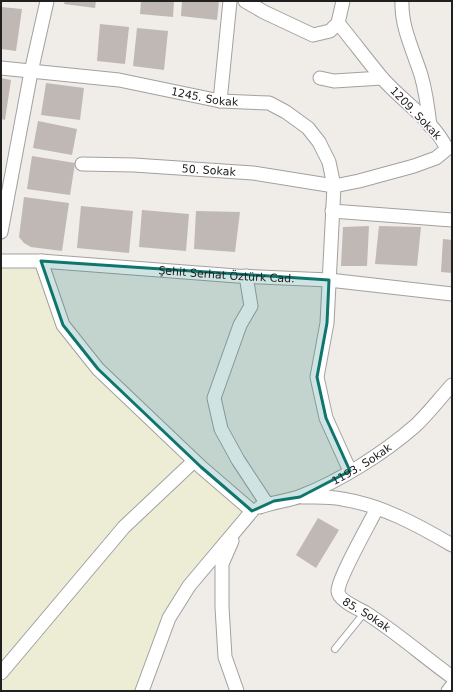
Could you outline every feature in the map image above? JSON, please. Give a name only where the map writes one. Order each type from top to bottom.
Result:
[{"type":"street","points":[[1,232],[31,72],[47,1]]},
{"type":"street","points":[[220,100],[230,1]]},
{"type":"street","points":[[245,1],[264,12],[313,35],[330,31],[338,23],[343,1]]},
{"type":"street","points":[[402,1],[403,24],[427,98],[430,126]]},
{"type":"street","name":"1209. Sokak","points":[[334,186],[366,179],[436,158],[447,148],[441,136],[382,78],[338,23]]},
{"type":"street","name":"1245. Sokak","points":[[1,68],[119,80],[220,100],[269,103],[286,112],[308,128],[319,142],[329,162],[334,186],[327,323],[317,377],[326,418],[350,471]]},
{"type":"street","points":[[320,78],[334,81],[382,78]]},
{"type":"street","name":"50. Sokak","points":[[82,164],[134,165],[253,174],[334,186]]},
{"type":"street","points":[[332,211],[452,220]]},
{"type":"street","name":"Şehit Serhat Öztürk Cad.","points":[[1,261],[41,261],[246,276],[329,280],[452,294]]},
{"type":"street","points":[[41,261],[63,325],[98,369],[194,461],[252,511],[189,586],[168,618],[142,691]]},
{"type":"street","points":[[246,276],[251,306],[240,325],[214,398],[221,429],[238,460],[266,504]]},
{"type":"street","name":"1193. Sokak","points":[[252,511],[266,504],[300,497],[350,471],[387,448],[416,425],[452,385]]},
{"type":"street","points":[[1,673],[124,527],[194,461]]},
{"type":"street","points":[[300,497],[341,498],[378,508],[419,525],[452,545]]},
{"type":"street","name":"85. Sokak","points":[[378,508],[338,590],[338,594],[345,601],[365,612],[452,677]]},
{"type":"street","points":[[237,528],[222,564],[222,607],[225,657],[237,691]]},
{"type":"street","points":[[448,691],[452,686]]},
{"type":"lane","points":[[335,649],[365,612]]},
{"type":"highlighted area","points":[[41,261],[329,280],[327,323],[317,377],[326,418],[350,471],[300,497],[274,501],[252,511],[201,467],[98,369],[63,325]]},
{"type":"green space","points":[[1,261],[41,261],[51,295],[98,369],[252,511],[189,586],[142,691],[1,691]]},
{"type":"building","points":[[65,1],[96,1],[95,8],[64,4]]},
{"type":"building","points":[[141,1],[174,1],[173,17],[140,14]]},
{"type":"building","points":[[182,1],[219,1],[217,20],[181,16]]},
{"type":"building","points":[[1,7],[22,9],[16,51],[1,49]]},
{"type":"building","points":[[100,24],[129,27],[125,64],[97,61]]},
{"type":"building","points":[[137,28],[168,31],[164,70],[133,66]]},
{"type":"building","points":[[1,78],[11,80],[5,120],[1,119]]},
{"type":"building","points":[[46,83],[84,88],[80,120],[41,115]]},
{"type":"building","points":[[38,121],[77,129],[72,155],[33,148]]},
{"type":"building","points":[[32,156],[75,163],[70,195],[27,189]]},
{"type":"building","points":[[24,197],[69,203],[62,251],[31,247],[24,243],[19,237]]},
{"type":"building","points":[[81,206],[133,211],[129,253],[77,248]]},
{"type":"building","points":[[142,210],[189,214],[186,251],[139,247]]},
{"type":"building","points":[[196,211],[240,212],[235,252],[194,249]]},
{"type":"building","points":[[369,226],[367,266],[341,266],[343,227]]},
{"type":"building","points":[[379,226],[421,227],[417,266],[375,264]]},
{"type":"building","points":[[443,239],[452,240],[452,273],[441,272]]},
{"type":"building","points":[[318,518],[339,530],[316,568],[296,555]]}]
